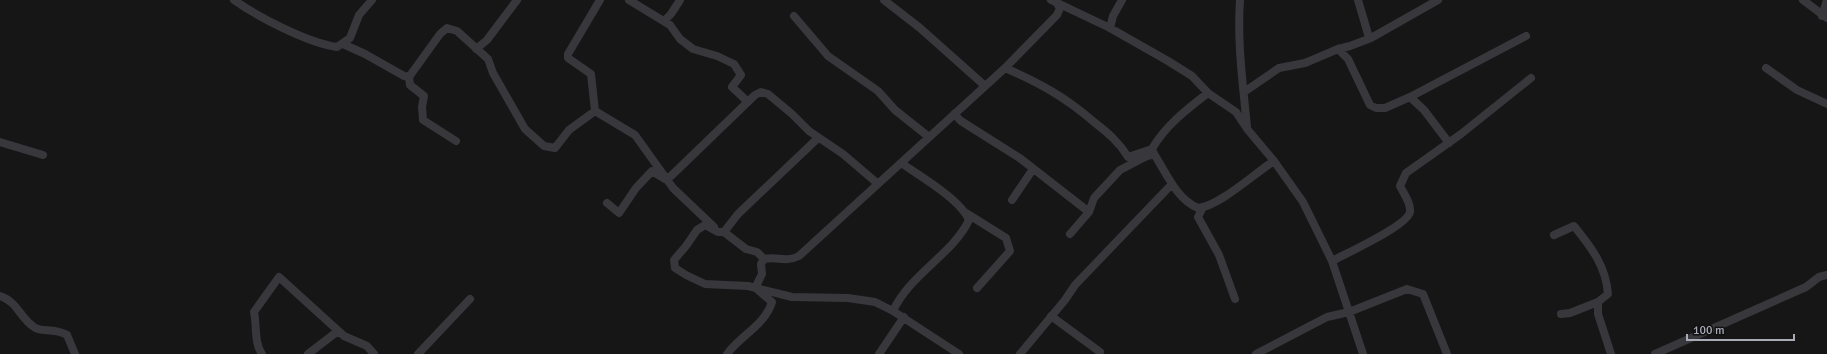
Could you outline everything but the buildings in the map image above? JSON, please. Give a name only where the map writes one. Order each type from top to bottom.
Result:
[{"type":"street","points":[[234,0],[254,14],[303,36],[329,46],[337,47],[350,38],[360,15],[372,0]]},
{"type":"street","points":[[476,49],[487,40],[517,0]]},
{"type":"street","points":[[595,111],[591,74],[568,58],[568,54],[600,0]]},
{"type":"street","points":[[629,0],[670,25],[680,39],[693,50],[717,56],[734,64],[741,75],[732,87],[748,102]]},
{"type":"street","points":[[664,21],[671,14],[680,0]]},
{"type":"street","points":[[884,0],[920,28],[984,86]]},
{"type":"street","points":[[1110,28],[1113,16],[1122,0]]},
{"type":"street","points":[[1240,0],[1239,28],[1241,75],[1248,130]]},
{"type":"street","points":[[1358,0],[1368,34],[1371,38]]},
{"type":"street","points":[[1244,92],[1279,68],[1305,63],[1338,49],[1371,38],[1438,0]]},
{"type":"street","points":[[1803,0],[1825,17]]},
{"type":"street","points":[[1825,17],[1827,0]]},
{"type":"street","points":[[1054,1],[1110,28],[1192,76],[1208,93],[1236,112],[1248,130],[1274,161],[1303,202],[1332,261],[1363,354]]},
{"type":"street","points":[[755,288],[762,274],[761,264],[764,259],[774,257],[785,260],[799,256],[877,183],[1005,68],[1057,15],[1060,8],[1054,1]]},
{"type":"street","points":[[794,16],[828,56],[878,91],[895,110],[929,137]]},
{"type":"street","points":[[408,77],[440,34],[447,28],[457,31],[488,59],[493,73],[525,128],[544,146],[555,148],[569,130],[595,111]]},
{"type":"street","points":[[1338,49],[1348,59],[1370,105],[1376,108],[1385,108],[1410,97],[1526,36]]},
{"type":"street","points":[[343,44],[408,77]]},
{"type":"street","points":[[1348,59],[1350,46]]},
{"type":"street","points":[[1005,68],[1060,95],[1120,142],[1128,157],[1143,151],[1153,152]]},
{"type":"street","points":[[1766,68],[1797,90],[1827,104]]},
{"type":"street","points":[[408,77],[410,85],[424,96],[422,107],[423,120],[456,141]]},
{"type":"street","points":[[1332,261],[1383,234],[1406,218],[1409,214],[1410,207],[1400,186],[1406,173],[1449,143],[1531,78]]},
{"type":"street","points":[[666,179],[704,145],[755,95],[761,92],[768,94],[818,138],[843,154],[877,183]]},
{"type":"street","points":[[1070,234],[1089,212],[1094,198],[1120,170],[1153,152],[1157,139],[1168,127],[1208,93]]},
{"type":"street","points":[[1410,97],[1424,110],[1449,143]]},
{"type":"street","points":[[595,111],[635,135],[664,174],[666,179],[687,203],[721,232],[746,249],[757,252],[764,259]]},
{"type":"street","points":[[954,114],[961,121],[1000,145],[1089,212]]},
{"type":"street","points":[[721,232],[755,197],[818,138]]},
{"type":"street","points":[[0,142],[43,155]]},
{"type":"street","points":[[1153,152],[1172,184],[1192,205],[1219,255],[1235,299]]},
{"type":"street","points":[[1192,205],[1198,208],[1203,207],[1243,184],[1274,161]]},
{"type":"street","points":[[901,163],[957,203],[966,213],[1006,238],[1010,251],[977,288]]},
{"type":"street","points":[[1012,200],[1033,169]]},
{"type":"street","points":[[607,203],[619,213],[636,188],[652,171],[666,179]]},
{"type":"street","points":[[1020,354],[1075,285],[1172,184]]},
{"type":"street","points":[[1198,217],[1203,207]]},
{"type":"street","points":[[893,311],[899,298],[922,272],[950,246],[964,230],[969,220],[966,213]]},
{"type":"street","points":[[721,232],[705,225],[700,226],[674,260],[675,268],[705,284],[748,286],[792,297],[848,298],[875,302],[904,317],[959,354]]},
{"type":"street","points":[[1554,235],[1574,226],[1594,250],[1607,284],[1608,294],[1598,302],[1570,313],[1561,314]]},
{"type":"street","points":[[1655,354],[1806,287],[1819,277],[1827,275]]},
{"type":"street","points":[[262,354],[259,350],[256,339],[257,328],[254,312],[279,277],[344,336],[367,346],[374,354]]},
{"type":"street","points":[[727,354],[739,339],[759,324],[769,312],[772,302],[755,288]]},
{"type":"street","points":[[1256,354],[1327,317],[1349,312],[1407,289],[1423,294],[1447,354]]},
{"type":"street","points":[[0,296],[9,300],[19,309],[24,318],[34,327],[39,329],[54,329],[67,335],[75,354]]},
{"type":"street","points":[[418,354],[470,299]]},
{"type":"street","points":[[1598,302],[1598,314],[1611,354]]},
{"type":"street","points":[[1051,316],[1100,352]]},
{"type":"street","points":[[879,354],[904,317]]},
{"type":"street","points":[[308,354],[338,331]]}]
